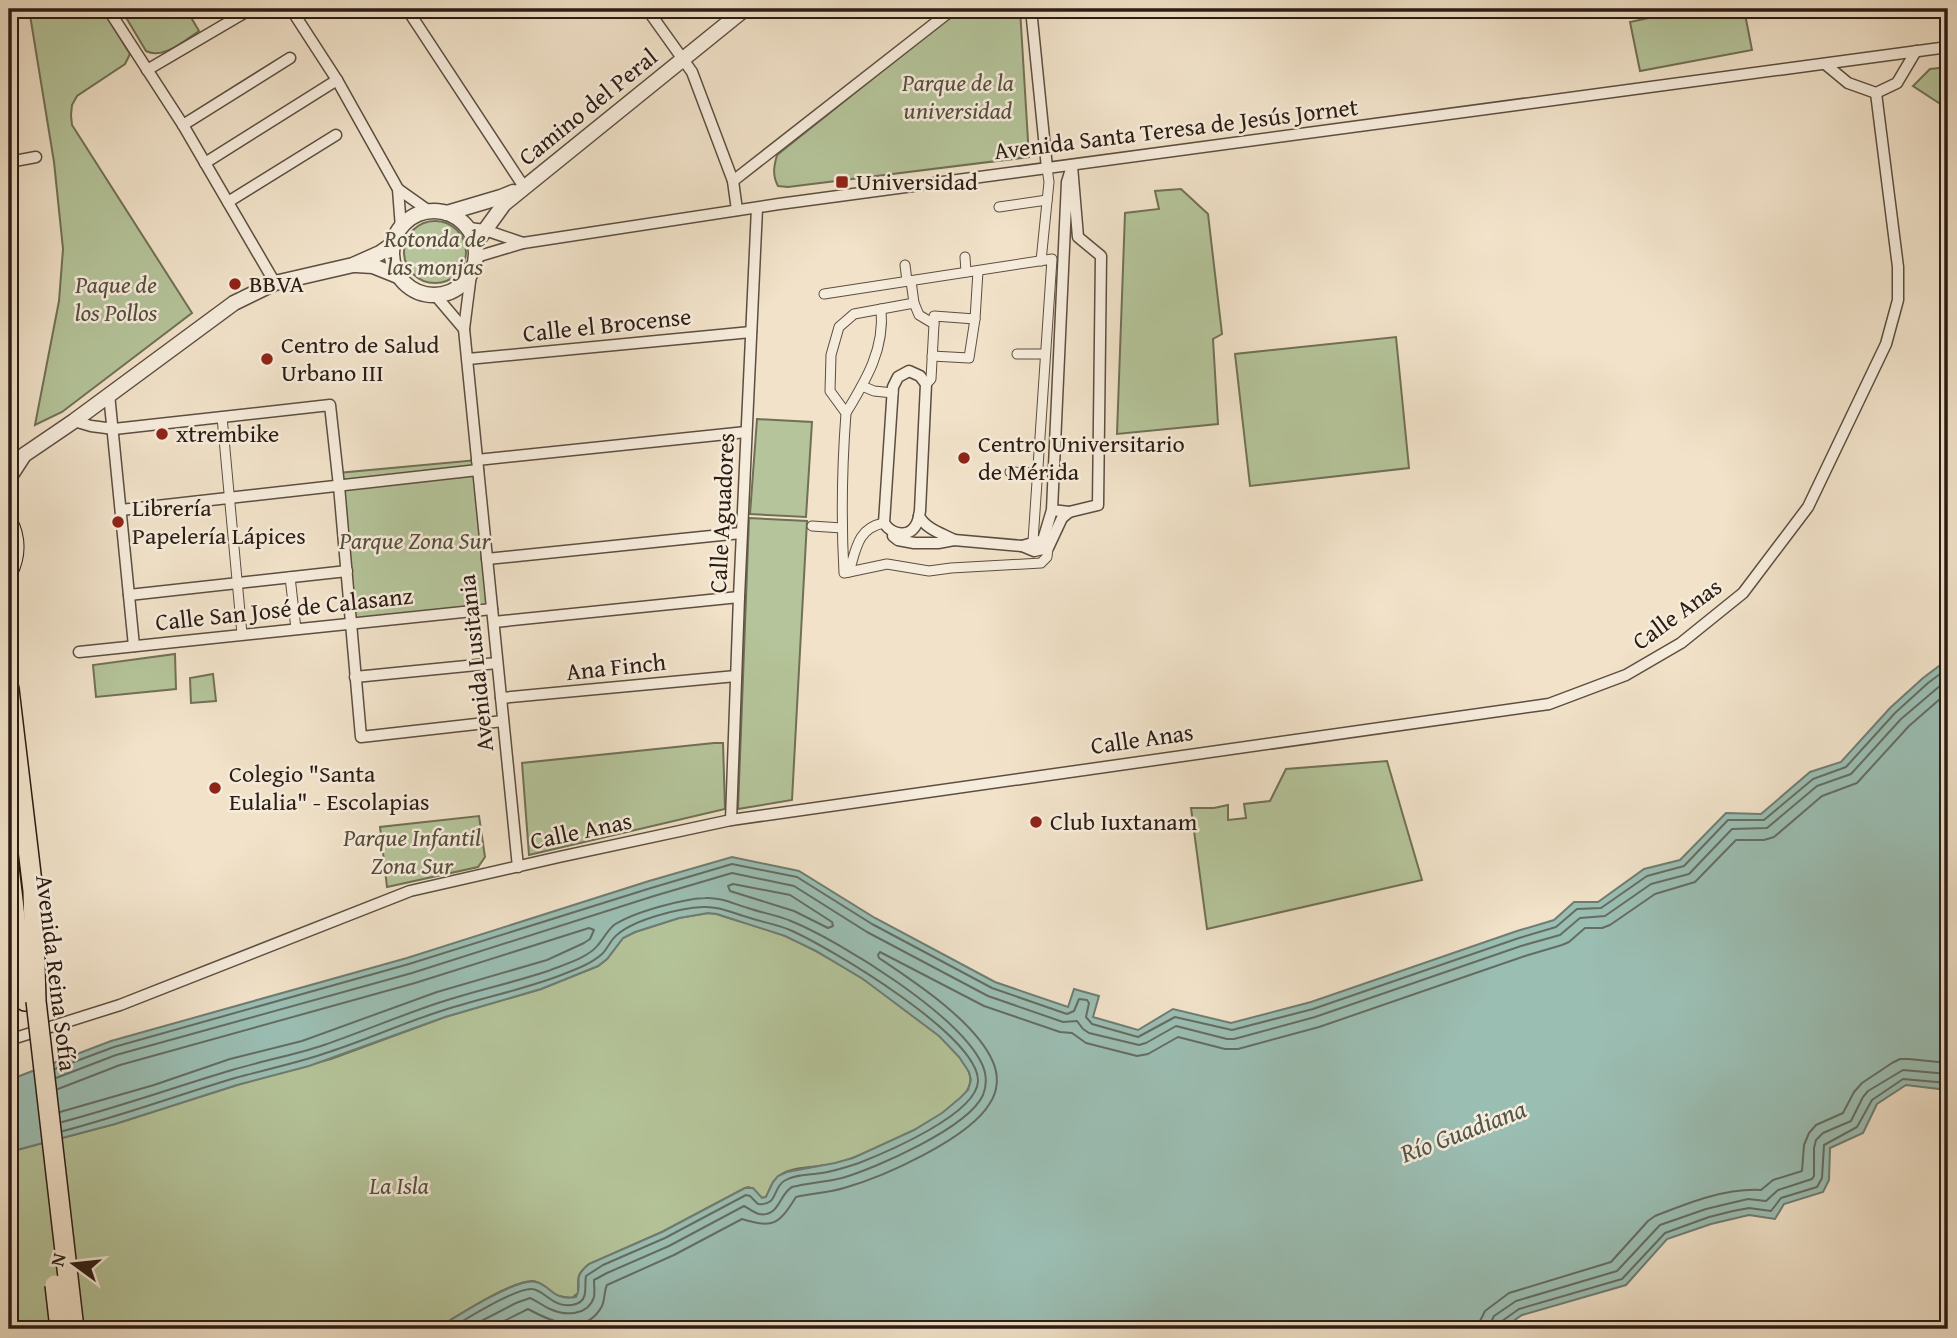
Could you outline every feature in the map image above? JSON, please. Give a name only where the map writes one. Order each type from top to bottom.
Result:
[{"type":"highway","points":[[9,689],[33,891],[30,1001]]},
{"type":"highway","name":"Avenida Reina Sofía","points":[[9,790],[60,1329]]},
{"type":"highway","name":"Avenida Reina Sofía","points":[[9,867],[30,1001],[74,1329]]},
{"type":"highway","points":[[9,925],[30,1001]]},
{"type":"main road","points":[[9,521],[16,544],[15,558],[9,573]]},
{"type":"street","points":[[108,9],[183,125],[275,283]]},
{"type":"street","points":[[147,70],[251,9]]},
{"type":"street","points":[[291,9],[337,80],[398,189],[401,228]]},
{"type":"street","points":[[407,9],[524,187]]},
{"type":"street","points":[[647,9],[692,72],[733,181],[737,211]]},
{"type":"street","points":[[733,181],[953,9]]},
{"type":"street","points":[[1031,9],[1049,182],[1041,261]]},
{"type":"street","name":"Camino del Peral","points":[[476,251],[485,230],[505,204],[740,10]]},
{"type":"street","name":"Avenida Santa Teresa de Jesús Jornet","points":[[476,251],[1025,170],[1072,166],[1948,47]]},
{"type":"street","points":[[1825,64],[1848,83],[1876,93],[1897,83],[1916,51]]},
{"type":"street","points":[[183,125],[290,58]]},
{"type":"street","points":[[205,163],[337,80]]},
{"type":"street","name":"Calle Anas","points":[[9,1040],[120,1005],[410,891],[731,820],[1549,704],[1626,675],[1681,643],[1742,593],[1808,507],[1886,344],[1899,300],[1898,267],[1876,93]]},
{"type":"street","points":[[228,202],[336,135]]},
{"type":"street","points":[[9,162],[36,157]]},
{"type":"street","points":[[1052,510],[1069,512],[1098,505],[1101,256],[1078,237],[1072,166]]},
{"type":"street","points":[[1022,545],[1043,540],[1052,510],[1067,182],[1072,166]]},
{"type":"street","name":"Camino del Peral","points":[[447,213],[502,197],[524,187]]},
{"type":"street","points":[[398,189],[429,211]]},
{"type":"street","points":[[999,207],[1047,200]]},
{"type":"street","name":"Calle Aguadores","points":[[731,820],[741,533],[757,208]]},
{"type":"street","points":[[429,211],[447,213],[469,228],[476,251],[471,274],[465,283],[446,294],[425,295],[414,291],[398,275],[392,255],[393,244],[401,228],[415,216],[429,211]]},
{"type":"street","name":"Avenida Santa Teresa de Jesús Jornet","points":[[469,228],[485,230],[523,243]]},
{"type":"street","points":[[1065,251],[1075,243],[1085,243]]},
{"type":"street","points":[[10,479],[24,455],[234,303],[275,283],[353,265],[393,244]]},
{"type":"street","points":[[965,257],[966,272]]},
{"type":"street","points":[[824,294],[1052,259],[1033,541]]},
{"type":"street","points":[[353,265],[373,266],[398,275]]},
{"type":"street","points":[[905,265],[919,315],[934,324]]},
{"type":"street","points":[[932,355],[970,358],[978,271]]},
{"type":"street","name":"Avenida Lusitania","points":[[471,274],[464,330],[518,867]]},
{"type":"street","points":[[436,296],[464,330]]},
{"type":"street","points":[[846,413],[830,391],[831,355],[839,327],[854,314],[914,303]]},
{"type":"street","points":[[881,309],[880,341],[875,362],[846,413],[842,464],[844,573],[887,564],[929,571],[1041,563],[1048,557],[1048,548],[1062,519],[1069,512]]},
{"type":"street","points":[[926,384],[931,379],[934,316],[975,319]]},
{"type":"street","name":"Calle el Brocense","points":[[467,359],[751,332]]},
{"type":"street","points":[[1017,354],[1045,354]]},
{"type":"street","points":[[849,572],[859,541],[866,530],[874,525],[885,526],[893,533],[907,533],[913,529],[919,516],[926,384],[920,376],[909,371],[898,377],[892,393],[885,526],[891,536],[898,540],[954,540],[1022,545],[1034,551],[1048,548]]},
{"type":"street","points":[[862,386],[874,391],[892,393]]},
{"type":"street","points":[[109,394],[134,646]]},
{"type":"street","points":[[74,421],[114,429],[330,405],[361,737],[503,721]]},
{"type":"street","points":[[222,417],[242,635]]},
{"type":"street","points":[[121,510],[339,486],[478,465],[747,432]]},
{"type":"street","points":[[1010,472],[1038,473]]},
{"type":"street","points":[[919,516],[922,522],[932,529],[954,540]]},
{"type":"street","points":[[812,526],[842,528]]},
{"type":"street","points":[[487,559],[741,533]]},
{"type":"street","points":[[129,595],[347,571]]},
{"type":"street","points":[[290,577],[296,629]]},
{"type":"street","points":[[494,622],[739,597]]},
{"type":"street","name":"Calle San José de Calasanz","points":[[79,652],[492,610]]},
{"type":"street","points":[[355,677],[498,663]]},
{"type":"street","name":"Ana Finch","points":[[501,698],[736,676]]},
{"type":"green space","name":"Paque de los Pollos","points":[[29,9],[102,9],[130,54],[125,64],[77,96],[72,105],[72,125],[192,313],[62,412],[35,425],[59,301],[63,249],[54,162]]},
{"type":"green space","points":[[121,9],[186,9],[199,31],[174,48],[153,53],[146,51]]},
{"type":"green space","name":"Parque de la universidad","points":[[960,9],[1020,9],[1029,157],[788,187],[778,186],[774,170],[777,155]]},
{"type":"green space","points":[[1691,9],[1744,9],[1752,50],[1640,71],[1630,22]]},
{"type":"green space","points":[[1948,67],[1948,109],[1913,86],[1930,69]]},
{"type":"green space","points":[[1181,189],[1208,214],[1222,334],[1213,339],[1218,424],[1117,434],[1125,213],[1159,209],[1155,191]]},
{"type":"green space","name":"Rotonda de las monjas","points":[[435,221],[457,230],[466,252],[457,274],[435,283],[413,274],[404,252],[413,230]]},
{"type":"green space","points":[[1396,337],[1409,468],[1250,486],[1235,354]]},
{"type":"green space","points":[[757,419],[812,422],[806,517],[750,514]]},
{"type":"green space","name":"Parque Zona Sur","points":[[477,460],[492,609],[351,623],[338,473]]},
{"type":"green space","points":[[749,518],[807,521],[792,800],[738,809]]},
{"type":"green space","points":[[175,654],[176,689],[96,697],[93,665]]},
{"type":"green space","points":[[213,674],[216,701],[191,703],[190,678]]},
{"type":"green space","points":[[723,743],[725,809],[529,855],[522,763]]},
{"type":"green space","points":[[1387,761],[1422,880],[1207,929],[1191,808],[1228,805],[1228,820],[1246,818],[1244,804],[1270,801],[1286,769]]},
{"type":"green space","name":"Parque Infantil Zona Sur","points":[[479,816],[485,857],[478,867],[387,887],[380,827]]},
{"type":"green space","name":"La Isla","points":[[708,913],[767,929],[796,941],[849,970],[918,1017],[961,1059],[970,1077],[964,1095],[933,1119],[890,1142],[837,1163],[786,1172],[775,1179],[766,1197],[762,1198],[749,1187],[745,1188],[662,1232],[589,1264],[580,1274],[578,1293],[572,1298],[554,1294],[533,1281],[524,1282],[484,1300],[436,1329],[9,1329],[9,1152],[115,1124],[237,1085],[331,1059],[445,1017],[541,989],[598,966],[623,938],[635,932],[679,918]]},
{"type":"water","name":"Río Guadiana","points":[[1947,660],[1948,1090],[1906,1085],[1877,1104],[1863,1133],[1830,1148],[1829,1180],[1823,1192],[1784,1204],[1775,1219],[1749,1215],[1667,1239],[1626,1285],[1522,1315],[1502,1329],[436,1329],[501,1292],[527,1282],[541,1284],[562,1297],[576,1297],[580,1274],[589,1264],[662,1232],[745,1188],[753,1188],[762,1198],[766,1197],[778,1176],[853,1158],[914,1130],[942,1113],[968,1090],[971,1080],[969,1072],[959,1057],[939,1036],[863,979],[785,936],[717,914],[679,918],[635,932],[623,938],[598,966],[541,989],[445,1017],[309,1066],[237,1085],[115,1124],[9,1152],[9,1080],[111,1041],[407,958],[732,857],[799,871],[875,918],[995,982],[1068,1007],[1074,989],[1099,996],[1093,1017],[1138,1030],[1173,1009],[1231,1023],[1311,1002],[1554,920],[1574,902],[1598,902],[1644,869],[1680,860],[1726,813],[1761,814],[1810,772],[1841,762],[1890,708]]},
{"type":"place","name":"Universidad","points":[[842,182]]},
{"type":"place","name":"BBVA","points":[[235,284]]},
{"type":"place","name":"Centro de Salud Urbano III","points":[[267,359]]},
{"type":"place","name":"xtrembike","points":[[162,434]]},
{"type":"place","name":"Centro Universitario de Mérida","points":[[964,458]]},
{"type":"place","name":"Librería Papelería Lápices","points":[[118,522]]},
{"type":"place","name":"Colegio \"Santa Eulalia\" - Escolapias","points":[[215,788]]},
{"type":"place","name":"Club Iuxtanam","points":[[1036,822]]}]
